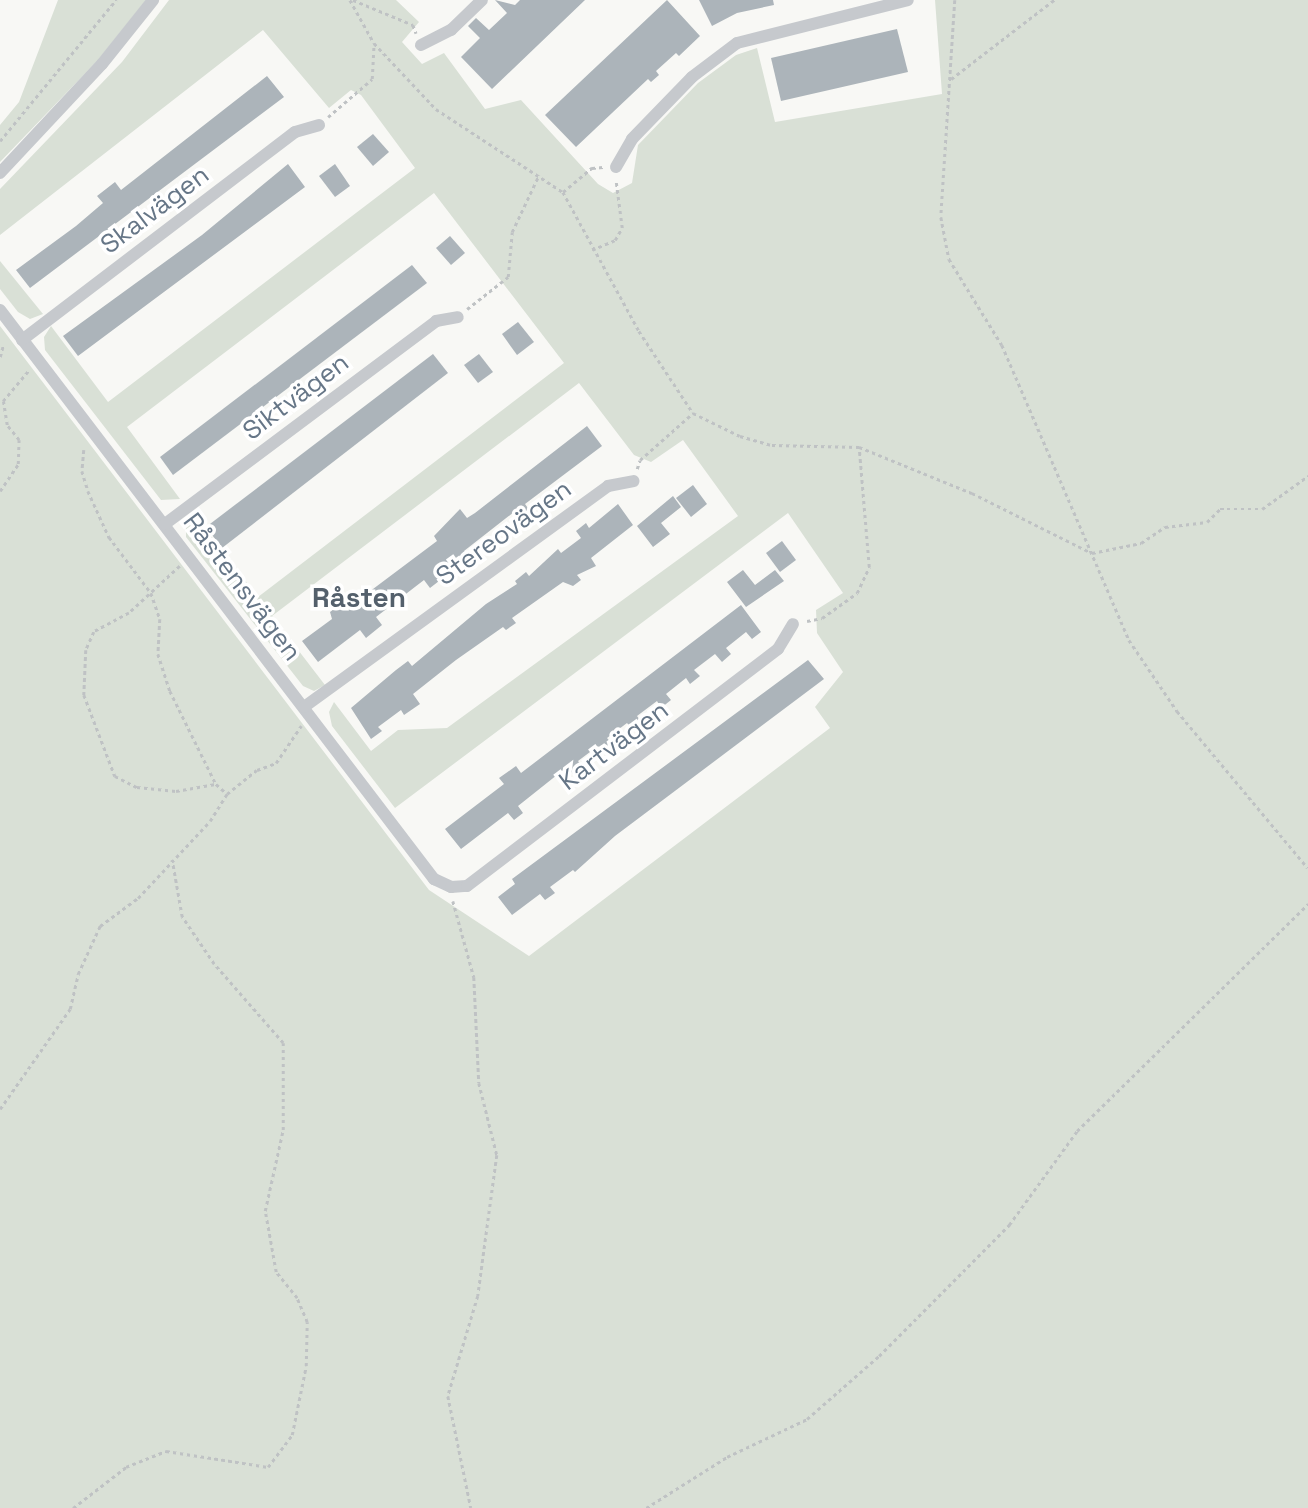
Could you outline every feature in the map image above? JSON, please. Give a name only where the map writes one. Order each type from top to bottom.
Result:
[{"type":"street","points":[[0,173],[102,64],[153,0]]},
{"type":"street","points":[[421,45],[451,30],[482,0]]},
{"type":"street","points":[[616,167],[632,139],[692,77],[737,43],[908,0]]},
{"type":"street","name":"Skalvägen","points":[[22,340],[295,132],[319,125]]},
{"type":"street","name":"Råstensvägen","points":[[0,310],[434,878],[451,887]]},
{"type":"street","name":"Siktvägen","points":[[165,524],[436,321],[458,317]]},
{"type":"street","name":"Stereovägen","points":[[307,711],[608,486],[634,481]]},
{"type":"street","name":"Kartvägen","points":[[451,887],[467,886],[778,649],[793,624]]},
{"type":"path","points":[[0,141],[116,0]]},
{"type":"path","points":[[352,0],[374,43],[436,109],[563,192],[592,250],[693,413],[740,436],[772,444],[859,447],[972,493],[1092,553],[1141,543],[1165,527],[1190,521],[1207,522],[1220,509],[1262,509],[1308,476]]},
{"type":"path","points":[[352,0],[413,25],[421,45]]},
{"type":"path","points":[[955,0],[941,217],[949,259],[1002,345],[1129,640],[1177,711],[1308,868]]},
{"type":"path","points":[[950,80],[1054,0]]},
{"type":"path","points":[[319,125],[372,79],[374,43]]},
{"type":"path","points":[[563,192],[592,167],[616,167],[615,203],[622,228],[615,240],[592,250]]},
{"type":"path","points":[[458,317],[508,277],[506,254],[512,232],[539,175]]},
{"type":"path","points":[[0,357],[3,346]]},
{"type":"path","points":[[0,491],[18,464],[19,440],[7,425],[3,401],[39,361]]},
{"type":"path","points":[[634,481],[640,460],[693,413]]},
{"type":"path","points":[[793,624],[822,618],[857,593],[869,567],[859,447]]},
{"type":"path","points":[[84,450],[82,471],[100,519],[151,593],[160,618],[158,654],[170,691],[216,784],[227,794]]},
{"type":"path","points":[[188,555],[129,613],[94,632],[86,650],[84,695],[115,776],[137,787],[176,791],[216,784]]},
{"type":"path","points":[[0,1109],[70,1009],[78,974],[100,926],[138,898],[211,821],[227,794],[257,770],[276,763],[307,711]]},
{"type":"path","points":[[73,1508],[126,1467],[166,1451],[268,1467],[292,1435],[306,1366],[307,1322],[297,1298],[276,1272],[265,1211],[283,1130],[283,1043],[214,964],[182,917],[172,860]]},
{"type":"path","points":[[451,887],[456,921],[474,976],[479,1083],[497,1155],[478,1296],[448,1396],[471,1508]]},
{"type":"path","points":[[646,1508],[727,1457],[807,1419],[879,1356],[1009,1225],[1077,1130],[1308,904]]},
{"type":"shaded area","points":[[58,0],[146,0],[98,60],[0,162],[0,125],[19,102]]},
{"type":"shaded area","points":[[169,0],[396,0],[419,22],[402,42],[422,64],[444,53],[485,109],[521,100],[598,184],[613,193],[632,183],[638,145],[698,83],[736,55],[757,48],[775,122],[942,94],[935,0],[1308,0],[1308,1508],[0,1508],[0,326],[429,890],[529,956],[830,728],[815,707],[843,672],[817,633],[816,610],[843,593],[788,513],[395,808],[332,726],[329,712],[334,702],[371,751],[398,730],[447,728],[738,516],[683,440],[651,462],[634,455],[579,383],[272,616],[325,685],[314,691],[303,686],[186,537],[186,523],[193,513],[258,597],[564,363],[434,193],[127,427],[180,499],[161,500],[45,350],[44,337],[51,326],[108,402],[415,168],[361,95],[351,90],[329,108],[263,30],[0,235],[0,189],[122,62]]},
{"type":"shaded area","points":[[0,261],[43,314],[30,319],[18,312],[0,289]]},
{"type":"building","points":[[495,0],[515,5],[520,0],[585,0],[492,89],[461,57],[480,38],[468,26],[476,18],[489,30],[507,13]]},
{"type":"building","points":[[667,0],[700,36],[679,56],[676,53],[656,71],[659,75],[651,82],[648,79],[576,147],[545,115]]},
{"type":"building","points":[[699,0],[773,0],[774,5],[737,13],[712,26]]},
{"type":"building","points":[[897,29],[908,72],[781,101],[771,58]]},
{"type":"building","points":[[267,76],[284,97],[30,288],[16,270],[103,203],[97,196],[115,182],[121,190]]},
{"type":"building","points":[[373,134],[389,152],[373,166],[357,147]]},
{"type":"building","points":[[288,164],[305,187],[78,356],[63,336],[202,235]]},
{"type":"building","points":[[335,164],[350,186],[335,197],[319,176]]},
{"type":"building","points":[[450,236],[465,253],[451,265],[436,248]]},
{"type":"building","points":[[412,265],[427,283],[173,475],[160,457]]},
{"type":"building","points":[[518,322],[534,342],[517,355],[502,334]]},
{"type":"building","points":[[433,354],[448,373],[222,548],[206,527]]},
{"type":"building","points":[[479,354],[493,372],[478,383],[464,365]]},
{"type":"building","points":[[587,426],[602,446],[525,504],[530,511],[519,519],[514,512],[464,551],[470,557],[430,588],[424,580],[376,617],[382,625],[366,638],[360,630],[318,662],[302,641],[332,619],[330,612],[357,592],[361,598],[437,541],[434,536],[460,509],[467,518],[475,513]]},
{"type":"building","points":[[693,485],[707,504],[691,517],[676,498]]},
{"type":"building","points":[[673,496],[681,507],[661,523],[670,534],[653,547],[637,526]]},
{"type":"building","points":[[618,504],[633,525],[591,558],[596,566],[577,575],[581,580],[573,586],[563,582],[512,618],[516,623],[506,630],[503,627],[456,660],[413,694],[420,704],[404,715],[401,710],[378,727],[382,731],[371,739],[351,708],[408,661],[412,666],[486,604],[517,584],[515,581],[526,572],[529,576],[558,549],[561,553],[581,538],[576,531],[586,523],[589,528]]},
{"type":"building","points":[[782,541],[796,560],[780,572],[766,553]]},
{"type":"building","points":[[743,570],[755,585],[775,570],[784,581],[746,607],[727,582]]},
{"type":"building","points":[[741,605],[761,632],[752,639],[746,632],[726,648],[731,654],[722,662],[715,654],[694,670],[700,676],[690,684],[686,678],[666,694],[671,700],[661,708],[657,701],[637,716],[642,723],[633,730],[627,723],[607,738],[613,745],[603,752],[598,746],[578,761],[583,768],[574,775],[567,767],[518,806],[523,813],[514,820],[508,813],[461,849],[445,829],[504,784],[499,778],[516,766],[521,773]]},
{"type":"building","points":[[808,660],[824,679],[615,836],[575,872],[573,870],[550,887],[555,893],[545,900],[540,894],[512,915],[498,897],[515,884],[512,879]]},
{"type":"district","name":"Råsten","points":[[359,597]]}]
